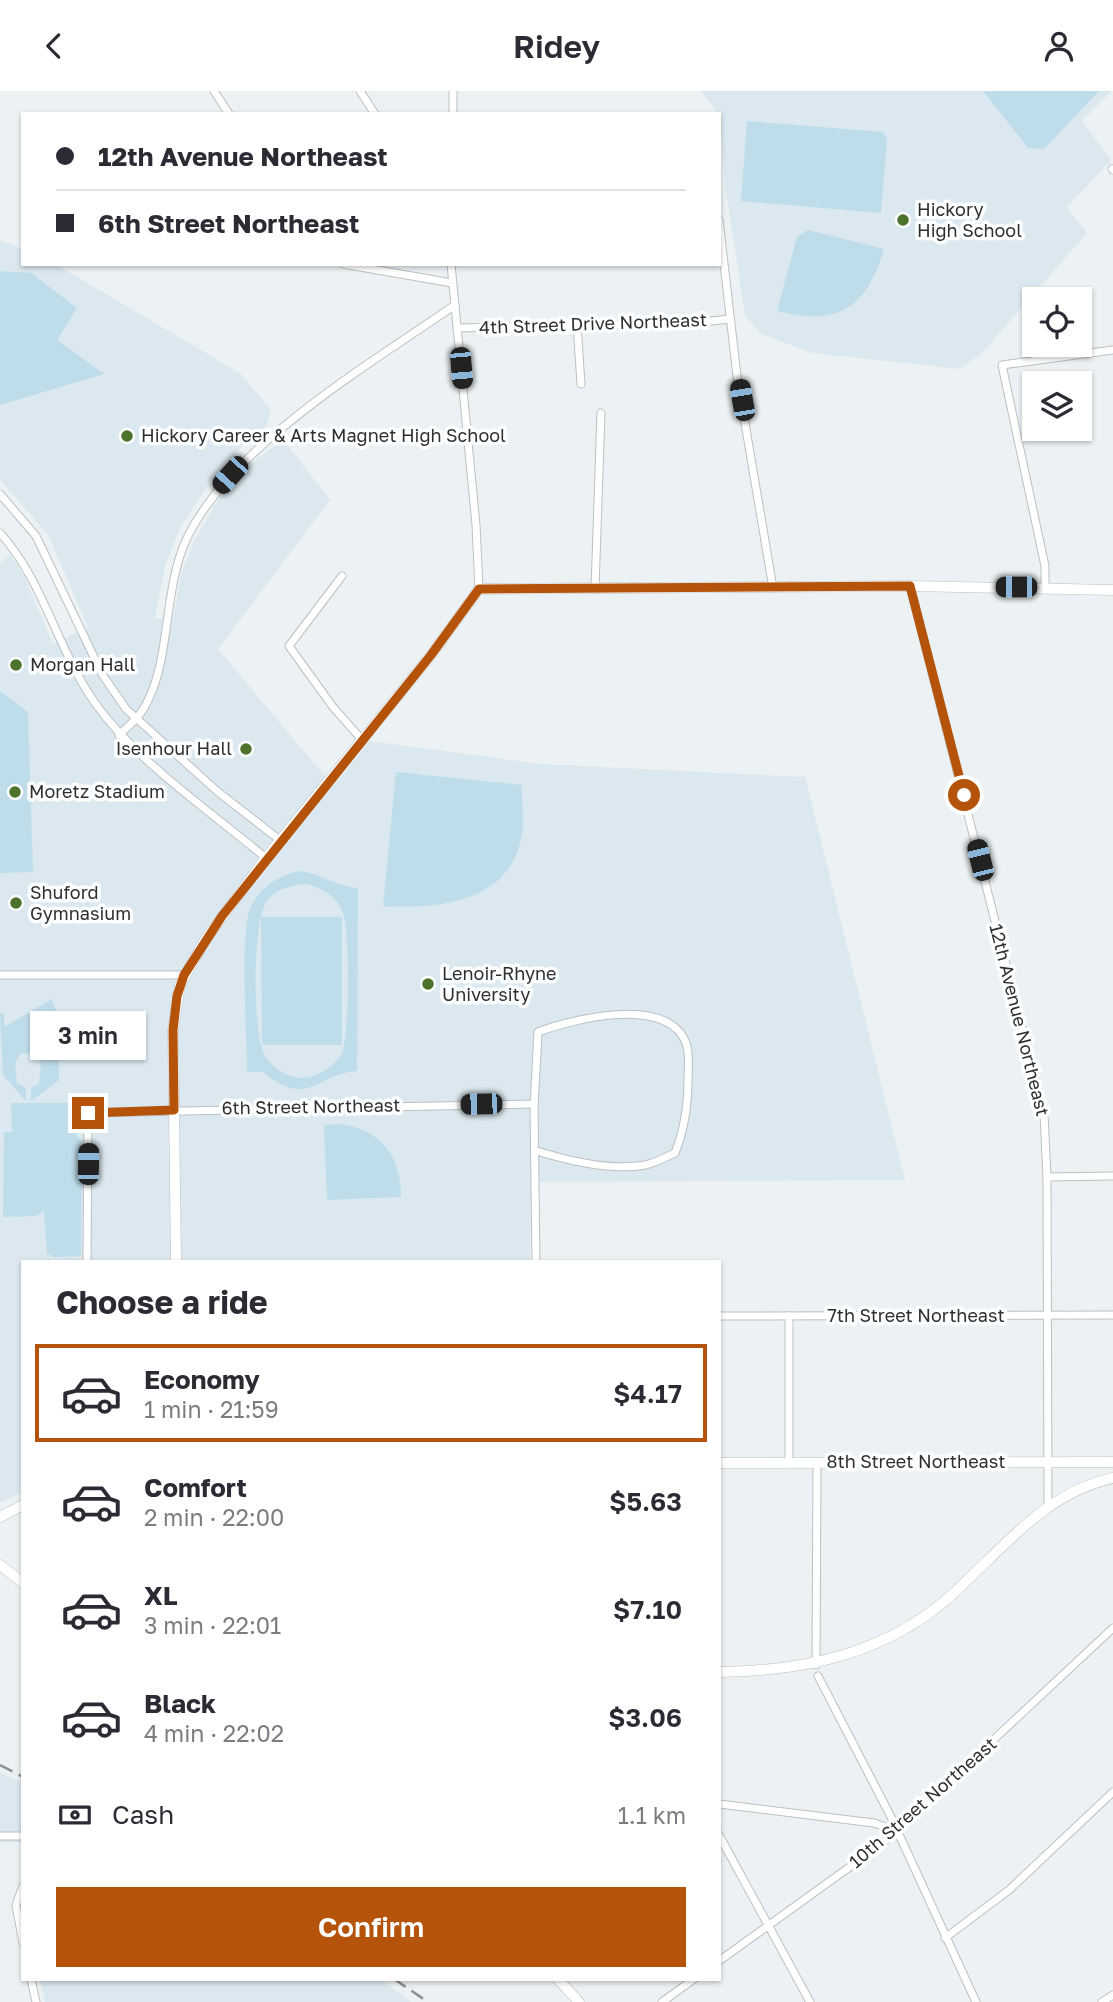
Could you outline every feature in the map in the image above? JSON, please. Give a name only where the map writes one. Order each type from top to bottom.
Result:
[{"type":"street","points":[[214,91],[228,112]]},
{"type":"street","points":[[360,91],[374,112]]},
{"type":"street","points":[[453,91],[453,112]]},
{"type":"street","points":[[721,238],[730,319],[773,588]]},
{"type":"street","points":[[354,266],[452,283]]},
{"type":"street","points":[[176,1260],[173,1030],[177,996],[184,975],[211,932],[266,858],[363,741],[479,589],[476,525],[451,266]]},
{"type":"street","points":[[119,735],[135,720],[155,683],[168,598],[178,561],[192,529],[218,489],[280,430],[454,305]]},
{"type":"street","name":"4th Street Drive Northeast","points":[[457,328],[693,323],[730,319]]},
{"type":"street","points":[[577,324],[581,384]]},
{"type":"street","points":[[1045,588],[1045,566],[1002,365],[1113,350]]},
{"type":"street","points":[[595,589],[601,413]]},
{"type":"street","points":[[0,494],[36,536],[102,674],[135,720],[218,792],[281,841]]},
{"type":"street","points":[[0,511],[10,506]]},
{"type":"street","points":[[0,533],[28,569],[70,663],[119,735],[266,858]]},
{"type":"street","points":[[342,576],[289,646],[333,707],[363,741]]},
{"type":"street","points":[[479,589],[910,586],[1113,590]]},
{"type":"street","name":"12th Avenue Northeast","points":[[910,586],[1041,1101],[1047,1177],[1048,1506]]},
{"type":"street","points":[[0,975],[184,975]]},
{"type":"street","points":[[536,1260],[537,1151],[534,1104],[538,1032],[570,1020],[649,1015],[676,1028],[686,1043],[686,1125],[675,1153],[645,1165],[615,1166],[561,1159],[537,1151]]},
{"type":"street","name":"6th Street Northeast","points":[[87,1260],[88,1113],[534,1104]]},
{"type":"street","points":[[1047,1177],[1113,1176]]},
{"type":"street","name":"7th Street Northeast","points":[[721,1317],[1113,1315]]},
{"type":"street","points":[[789,1316],[789,1463]]},
{"type":"street","points":[[816,1665],[817,1462]]},
{"type":"street","name":"8th Street Northeast","points":[[721,1463],[1113,1462]]},
{"type":"street","points":[[721,1672],[772,1671],[816,1665],[867,1649],[919,1621],[954,1593],[1048,1506],[1084,1486],[1113,1478]]},
{"type":"street","points":[[0,1517],[21,1506]]},
{"type":"street","points":[[0,1565],[21,1581]]},
{"type":"street","name":"10th Street Northeast","points":[[721,1960],[896,1831],[1113,1628]]},
{"type":"street","points":[[818,1676],[896,1831],[976,2002]]},
{"type":"street","points":[[945,1938],[1009,1890],[1113,1792]]},
{"type":"street","points":[[721,1804],[874,1823],[896,1831]]},
{"type":"street","points":[[0,1836],[21,1836]]},
{"type":"street","points":[[721,1839],[810,2002]]},
{"type":"street","points":[[21,1891],[16,1905],[21,1932]]},
{"type":"street","points":[[31,1981],[36,2002]]},
{"type":"street","points":[[560,1981],[579,2002]]},
{"type":"street","points":[[662,2002],[691,1981]]},
{"type":"street","points":[[1102,2002],[1113,1995]]},
{"type":"shaded area","name":"Hickory High School","points":[[701,91],[1112,91],[1082,121],[1111,160],[1067,207],[1087,233],[1040,287],[1022,287],[1022,307],[982,353],[960,369],[812,353],[761,334],[745,315],[726,192],[721,112],[717,112]]},
{"type":"shaded area","points":[[983,91],[1099,91],[1044,149],[1028,148]]},
{"type":"shaded area","points":[[747,121],[883,132],[887,139],[881,213],[741,201]]},
{"type":"shaded area","points":[[808,230],[884,249],[869,286],[847,308],[833,314],[798,315],[777,311],[797,237]]},
{"type":"shaded area","name":"Lenoir-Rhyne University","points":[[0,240],[21,248],[21,266],[58,266],[240,373],[271,410],[266,427],[244,444],[210,482],[181,526],[165,566],[155,618],[173,620],[181,574],[194,541],[223,492],[245,468],[283,439],[330,500],[218,649],[333,786],[370,741],[541,764],[805,777],[905,1180],[531,1182],[530,1260],[21,1260],[21,1493],[0,1503],[0,563],[10,554],[24,576],[53,644],[88,627],[48,535],[0,480]]},
{"type":"shaded area","points":[[0,271],[31,273],[77,308],[57,340],[104,374],[0,405]]},
{"type":"shaded area","name":"Moretz Stadium","points":[[0,691],[28,712],[33,872],[0,873]]},
{"type":"shaded area","points":[[396,772],[522,785],[521,839],[513,861],[501,877],[485,890],[467,898],[425,906],[383,906]]},
{"type":"shaded area","points":[[300,871],[358,888],[357,1071],[344,1073],[302,1089],[278,1083],[263,1072],[247,1072],[247,922],[250,909],[259,895],[277,879]],"holes":[[[307,884],[333,898],[343,913],[348,961],[347,1008],[344,1045],[338,1060],[318,1074],[300,1078],[275,1068],[265,1056],[258,1025],[256,976],[259,928],[268,899],[286,888]]]},
{"type":"shaded area","points":[[261,917],[342,917],[342,1045],[262,1045]]},
{"type":"shaded area","points":[[52,999],[58,1017],[59,1080],[31,1101],[31,1088],[39,1084],[41,1062],[32,1054],[21,1053],[15,1063],[17,1083],[26,1088],[26,1101],[3,1075],[0,1013],[4,1014],[4,1027]]},
{"type":"shaded area","points":[[11,1103],[72,1103],[73,1121],[69,1125],[82,1142],[81,1256],[55,1257],[47,1254],[44,1211],[35,1216],[3,1217],[4,1132],[12,1132]]},
{"type":"shaded area","points":[[339,1124],[366,1132],[386,1147],[397,1169],[401,1197],[327,1200],[324,1125]]},
{"type":"shaded area","points":[[0,1772],[21,1782],[21,1842],[0,1842]]},
{"type":"shaded area","points":[[40,1981],[383,1981],[411,2002],[45,2002]]},
{"type":"railway","points":[[0,1765],[21,1776]]},
{"type":"railway","points":[[397,1981],[428,2002]]},
{"type":"place","name":"Hickory High School","points":[[903,220]]},
{"type":"place","name":"Hickory Career & Arts Magnet High School","points":[[127,436]]},
{"type":"place","name":"Morgan Hall","points":[[16,665]]},
{"type":"place","name":"Isenhour Hall","points":[[246,749]]},
{"type":"place","name":"Moretz Stadium","points":[[15,792]]},
{"type":"place","name":"Shuford Gymnasium","points":[[16,903]]},
{"type":"place","name":"Lenoir-Rhyne University","points":[[428,984]]},
{"type":"route","points":[[88,1113],[174,1110],[173,1030],[177,996],[184,975],[205,940],[266,858],[431,655],[479,589],[545,591],[910,586],[964,795]]}]
